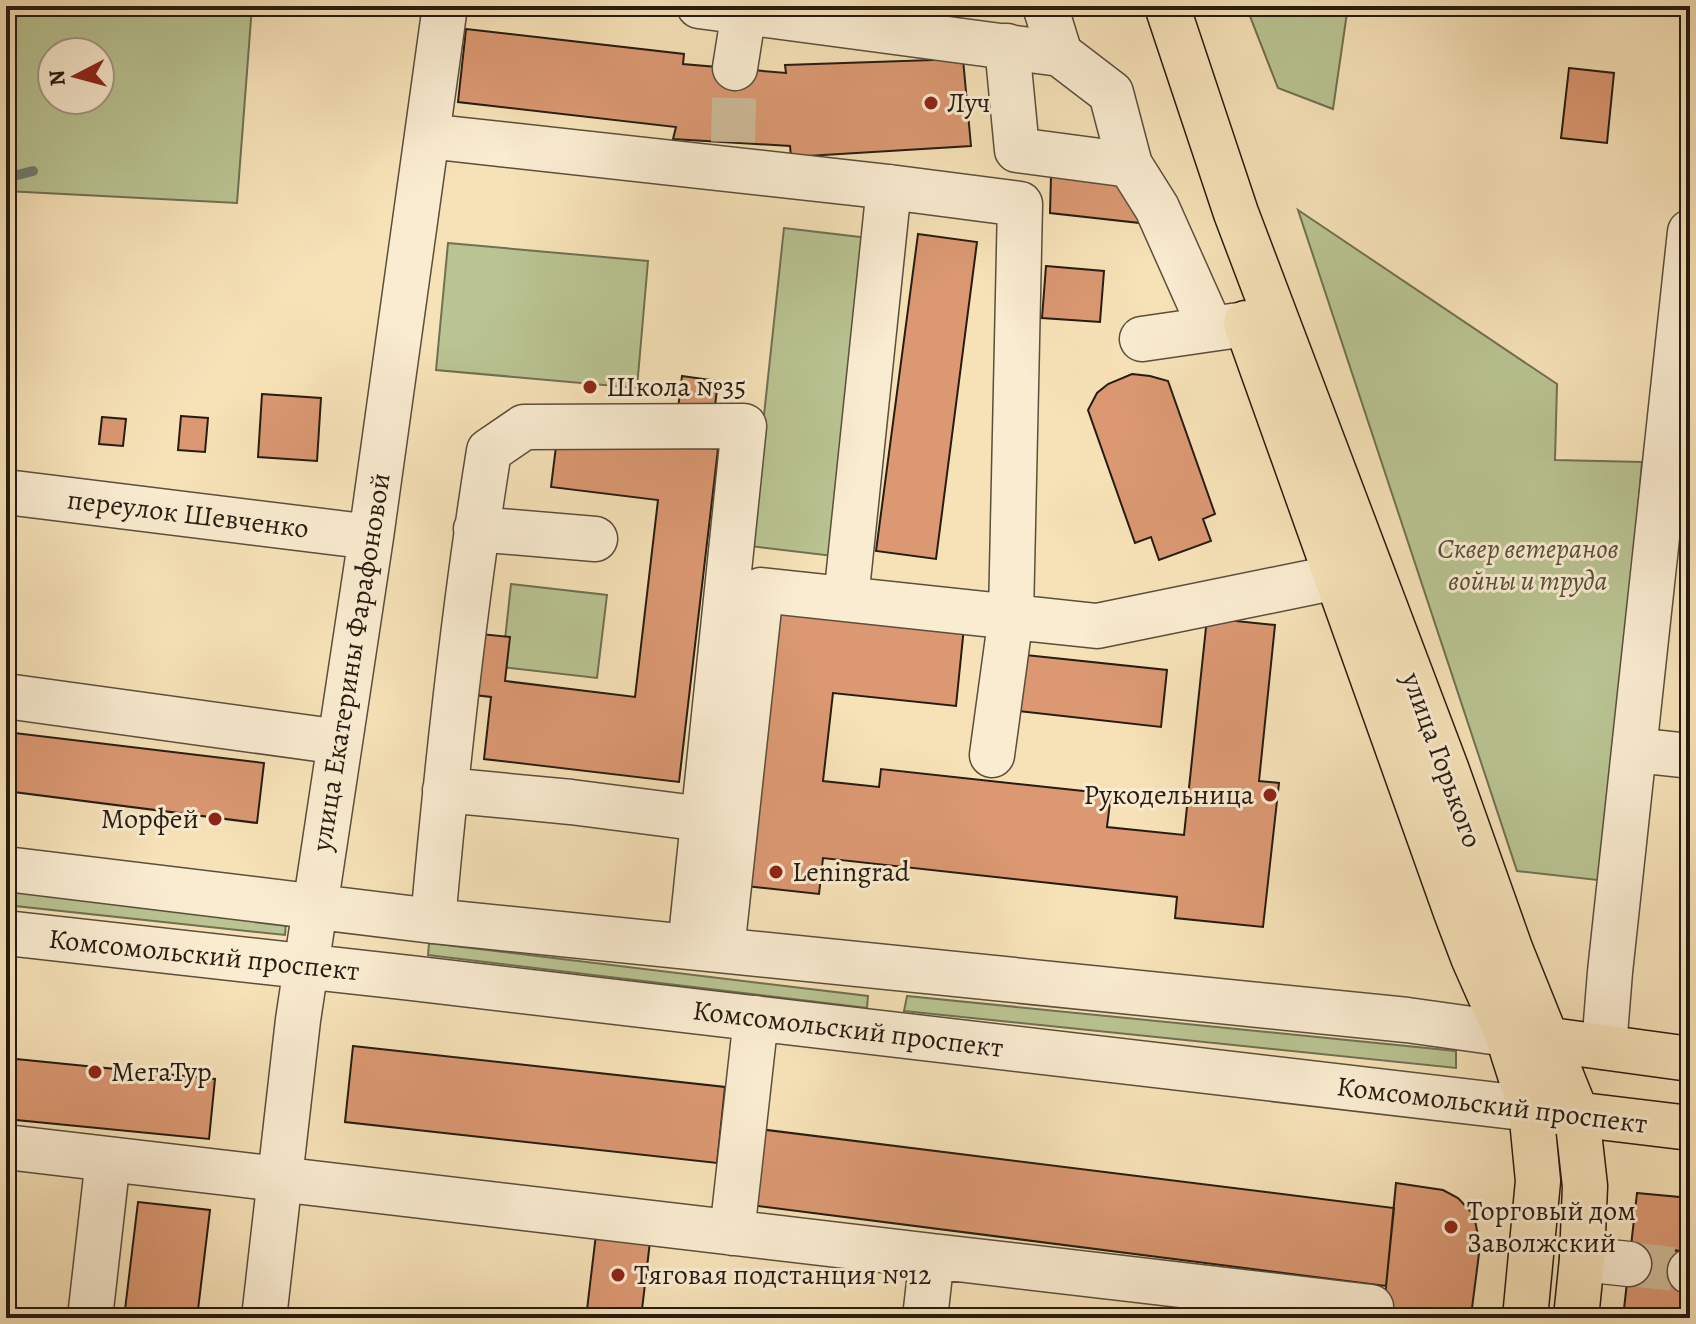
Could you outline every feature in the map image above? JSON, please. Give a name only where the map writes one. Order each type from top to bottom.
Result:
[{"type":"main road","points":[[1138,6],[1223,218]]},
{"type":"main road","points":[[1167,6],[1223,218]]},
{"type":"main road","name":"улица Горького","points":[[1223,218],[1228,326],[1337,577],[1473,957],[1577,1115],[1585,1186],[1576,1318]]},
{"type":"main road","name":"улица Горького","points":[[1223,218],[1440,753],[1511,951],[1526,1037],[1538,1181],[1525,1318]]},
{"type":"main road","points":[[1526,1037],[1690,1059]]},
{"type":"main road","name":"Комсомольский проспект","points":[[1531,1109],[1690,1128]]},
{"type":"street","name":"улица Екатерины Фарафоновой","points":[[264,1318],[314,906],[371,537],[445,6]]},
{"type":"street","points":[[699,6],[1060,54],[1111,93],[1130,165],[1228,326],[1142,339]]},
{"type":"street","points":[[1045,6],[1060,54]]},
{"type":"street","points":[[735,68],[744,11]]},
{"type":"street","points":[[992,755],[1011,616],[1020,204],[1007,46]]},
{"type":"street","points":[[427,136],[733,156],[889,187],[1020,204]]},
{"type":"street","points":[[1017,150],[1130,165]]},
{"type":"street","points":[[846,599],[889,187]]},
{"type":"street","points":[[1604,1047],[1690,232]]},
{"type":"street","points":[[433,921],[476,529],[489,451],[524,427],[744,426],[703,819],[706,949]]},
{"type":"street","name":"переулок Шевченко","points":[[6,492],[371,537]]},
{"type":"street","points":[[476,529],[595,539]]},
{"type":"street","points":[[706,949],[761,590],[1097,626],[1337,577]]},
{"type":"street","points":[[6,696],[340,742]]},
{"type":"street","points":[[1635,750],[1690,756]]},
{"type":"street","points":[[445,790],[703,819]]},
{"type":"street","points":[[6,869],[433,921],[1407,1020],[1526,1037]]},
{"type":"street","name":"Комсомольский проспект","points":[[6,933],[1531,1109]]},
{"type":"street","points":[[885,1033],[892,968]]},
{"type":"street","points":[[732,1233],[756,1018]]},
{"type":"street","points":[[6,1147],[1371,1307],[1370,1318]]},
{"type":"street","points":[[90,1318],[108,1159]]},
{"type":"street","points":[[925,1318],[932,1256]]},
{"type":"street","points":[[1582,1259],[1629,1264]]},
{"type":"green space","points":[[6,6],[252,6],[237,203],[6,191]]},
{"type":"green space","points":[[1246,6],[1348,6],[1333,109],[1278,88]]},
{"type":"green space","name":"Сквер ветеранов войны и труда","points":[[1298,210],[1557,384],[1555,460],[1642,462],[1606,881],[1517,871]]},
{"type":"green space","points":[[784,228],[868,238],[833,556],[750,546]]},
{"type":"green space","points":[[448,243],[648,261],[637,388],[436,370]]},
{"type":"green space","points":[[511,584],[607,595],[597,678],[502,667]]},
{"type":"green space","points":[[6,890],[286,922],[285,935],[6,905]]},
{"type":"green space","points":[[429,943],[868,996],[867,1008],[428,955]]},
{"type":"green space","points":[[907,996],[1456,1051],[1456,1068],[904,1011]]},
{"type":"building","points":[[466,29],[684,54],[683,64],[786,73],[785,65],[963,59],[971,146],[791,157],[790,146],[673,139],[676,127],[458,102]]},
{"type":"building","points":[[1569,68],[1614,73],[1607,143],[1561,138]]},
{"type":"building","points":[[1051,176],[1136,187],[1149,224],[1050,213]]},
{"type":"building","points":[[918,234],[977,242],[936,559],[876,551]]},
{"type":"building","points":[[1046,266],[1104,271],[1100,322],[1042,318]]},
{"type":"building","points":[[1132,374],[1168,381],[1215,514],[1203,519],[1211,541],[1159,560],[1151,537],[1135,543],[1088,410],[1097,393],[1108,384]]},
{"type":"building","points":[[682,376],[718,381],[714,414],[678,409]]},
{"type":"building","points":[[262,394],[321,398],[317,461],[258,457]]},
{"type":"building","points":[[181,416],[208,418],[205,452],[178,450]]},
{"type":"building","points":[[102,417],[126,419],[123,446],[99,444]]},
{"type":"building","points":[[558,430],[718,449],[679,782],[484,759],[491,697],[474,695],[481,634],[510,637],[505,681],[635,697],[658,500],[551,487]]},
{"type":"building","points":[[768,606],[964,627],[956,706],[833,693],[823,781],[879,787],[881,769],[1111,794],[1107,827],[1184,835],[1207,618],[1275,625],[1259,781],[1279,783],[1263,927],[1175,918],[1177,897],[823,858],[819,894],[737,885]]},
{"type":"building","points":[[1015,654],[1167,670],[1161,727],[1009,710]]},
{"type":"building","points":[[6,732],[264,763],[257,823],[6,791]]},
{"type":"building","points":[[1690,880],[1690,973],[1681,972]]},
{"type":"building","points":[[353,1046],[725,1087],[717,1163],[345,1122]]},
{"type":"building","points":[[6,1058],[215,1079],[209,1139],[6,1119]]},
{"type":"building","points":[[759,1129],[1394,1208],[1386,1286],[750,1205]]},
{"type":"building","points":[[1396,1183],[1443,1190],[1458,1198],[1474,1215],[1480,1246],[1471,1316],[1384,1308]]},
{"type":"building","points":[[1637,1193],[1690,1198],[1690,1252],[1631,1246]]},
{"type":"building","points":[[138,1202],[210,1210],[197,1318],[124,1318]]},
{"type":"building","name":"Тяговая подстанция №12","points":[[597,1226],[651,1233],[641,1318],[586,1318]]},
{"type":"building","points":[[1631,1246],[1690,1252],[1685,1318],[1623,1318]]},
{"type":"building","points":[[1384,1308],[1446,1314],[1445,1318],[1383,1318]]},
{"type":"waterway","points":[[6,178],[33,171]]},
{"type":"tunnel","points":[[733,142],[735,68]]},
{"type":"tunnel","points":[[1629,1264],[1690,1271]]},
{"type":"place","name":"Луч","points":[[931,103]]},
{"type":"place","name":"Школа №35","points":[[590,387]]},
{"type":"place","name":"Рукодельница","points":[[1270,795]]},
{"type":"place","name":"Морфей","points":[[215,819]]},
{"type":"place","name":"Leningrad","points":[[776,872]]},
{"type":"place","name":"МегаТур","points":[[95,1072]]},
{"type":"place","name":"Торговый дом Заволжский","points":[[1451,1227]]},
{"type":"place","name":"Тяговая подстанция №12","points":[[618,1275]]}]
